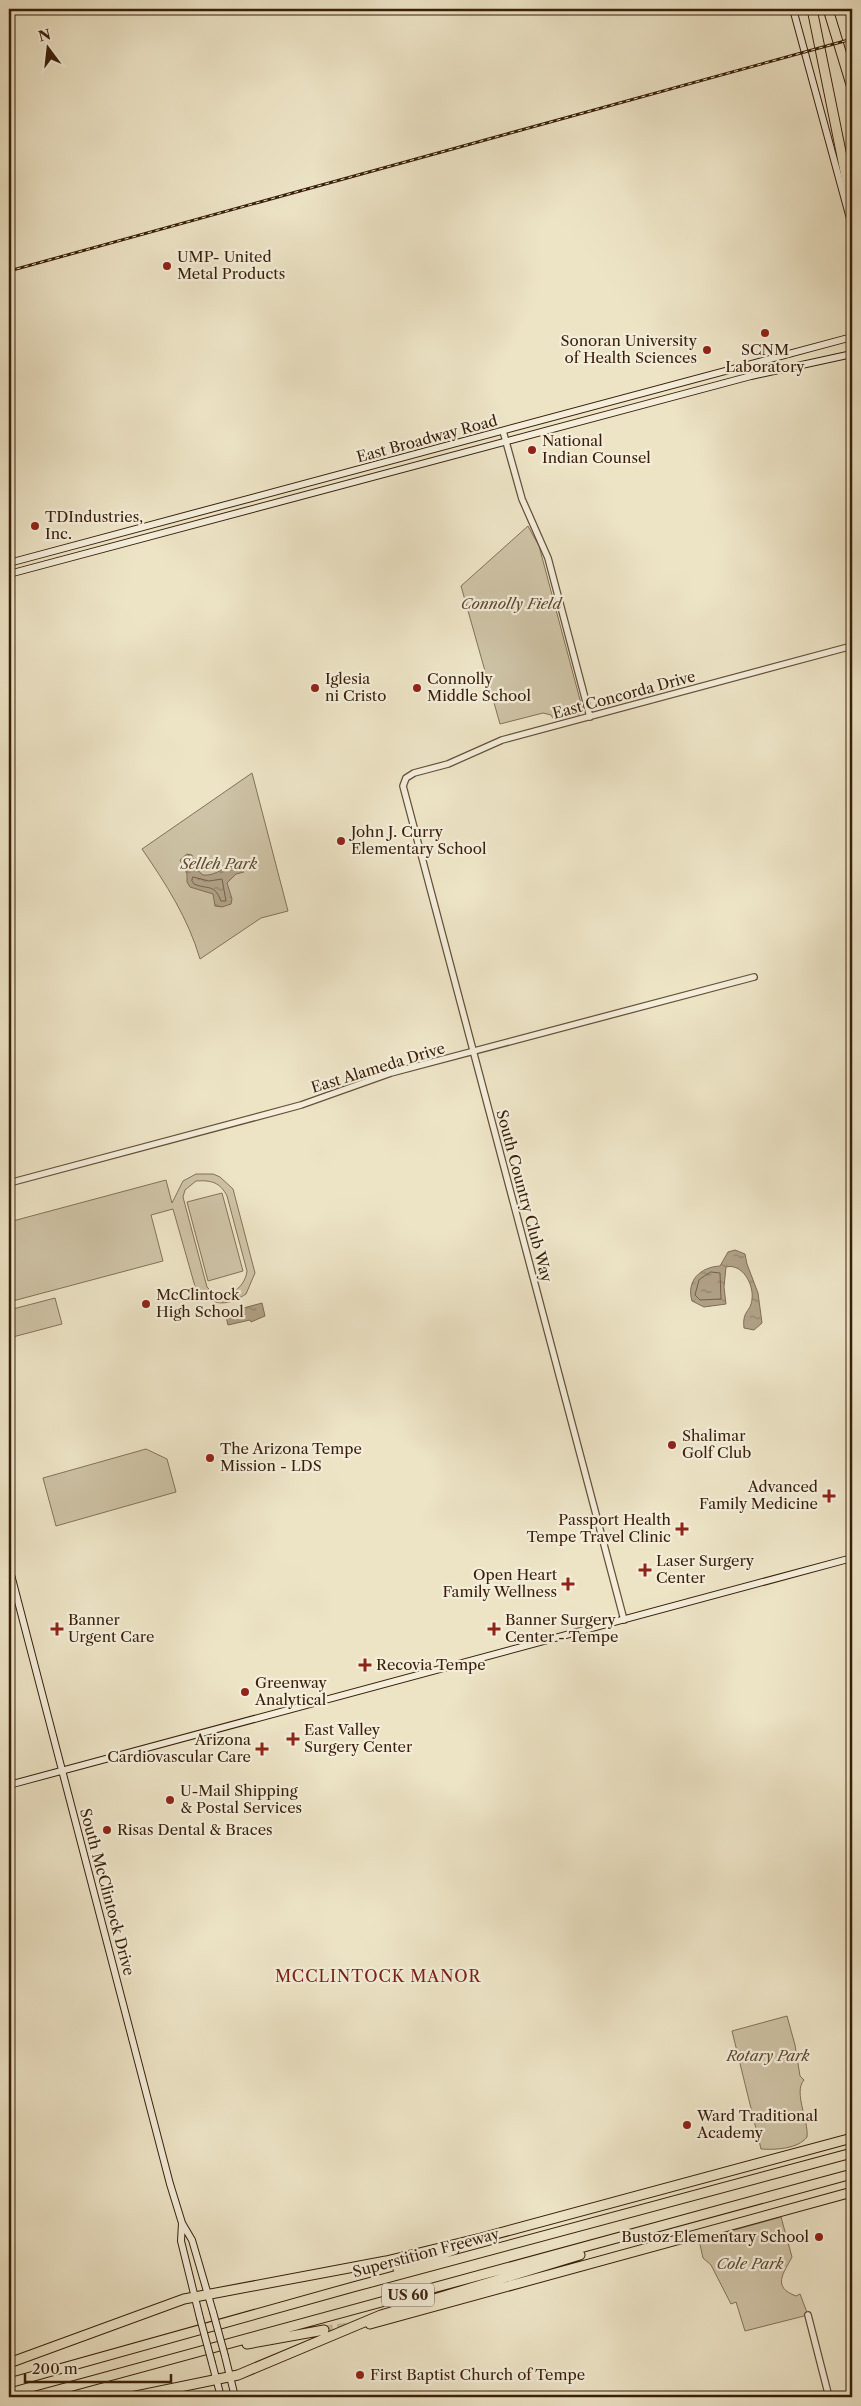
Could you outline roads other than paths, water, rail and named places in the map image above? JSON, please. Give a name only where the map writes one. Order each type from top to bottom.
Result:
[{"type":"highway","points":[[812,9],[852,206]]},
{"type":"highway","points":[[828,9],[852,88]]},
{"type":"highway","points":[[851,9],[852,14]]},
{"type":"highway","points":[[9,2363],[194,2297],[386,2261],[852,2138]]},
{"type":"highway","name":"Superstition Freeway","points":[[9,2383],[353,2287],[852,2154]]},
{"type":"highway","name":"US 60","points":[[32,2397],[852,2174]]},
{"type":"highway","points":[[370,2324],[852,2192]]},
{"type":"highway","points":[[353,2287],[425,2260],[618,2201]]},
{"type":"highway","points":[[131,2397],[230,2376],[305,2348],[381,2315],[521,2274],[687,2220]]},
{"type":"highway","points":[[130,2370],[264,2340],[324,2330]]},
{"type":"main road","points":[[793,9],[852,226]]},
{"type":"main road","name":"East Broadway Road","points":[[9,563],[852,337]]},
{"type":"main road","name":"East Broadway Road","points":[[9,574],[682,394],[751,376],[852,354]]},
{"type":"main road","points":[[748,365],[751,376]]},
{"type":"main road","points":[[679,384],[682,394]]},
{"type":"main road","points":[[9,1784],[852,1558]]},
{"type":"main road","name":"South McClintock Drive","points":[[9,1567],[182,2223],[192,2240],[235,2397]]},
{"type":"main road","name":"South McClintock Drive","points":[[182,2223],[181,2241],[221,2397]]},
{"type":"street","points":[[503,431],[522,500],[548,558],[590,717]]},
{"type":"street","name":"East Concorda Drive","points":[[406,778],[414,773],[448,764],[487,745],[852,646]]},
{"type":"street","name":"South Country Club Way","points":[[406,778],[403,786],[624,1620]]},
{"type":"street","name":"East Alameda Drive","points":[[9,1183],[301,1105],[391,1073],[754,977]]},
{"type":"street","points":[[808,2315],[829,2397]]},
{"type":"water","points":[[187,854],[192,855],[195,868],[203,875],[215,873],[229,866],[239,868],[244,872],[236,874],[227,883],[232,899],[231,904],[222,907],[215,906],[213,894],[190,887],[187,882],[187,874],[180,860]]},
{"type":"water","points":[[735,1250],[745,1254],[758,1293],[762,1323],[754,1330],[744,1328],[744,1318],[751,1303],[752,1293],[746,1276],[737,1268],[726,1267],[724,1287],[726,1304],[704,1307],[692,1301],[691,1287],[696,1276],[706,1269],[720,1266],[728,1252]]},
{"type":"water","points":[[262,1303],[265,1316],[251,1322],[250,1320],[228,1325],[225,1313]]},
{"type":"tunnel","points":[[324,2330],[349,2327]]},
{"type":"railway","points":[[9,271],[852,39]]},
{"type":"place","name":"UMP- United Metal Products","points":[[167,266]]},
{"type":"place","name":"SCNM Laboratory","points":[[765,333]]},
{"type":"place","name":"Sonoran University of Health Sciences","points":[[707,350]]},
{"type":"place","name":"National Indian Counsel","points":[[532,450]]},
{"type":"place","name":"TDIndustries, Inc.","points":[[35,526]]},
{"type":"place","name":"Iglesia ni Cristo","points":[[315,688]]},
{"type":"place","name":"Connolly Middle School","points":[[417,688]]},
{"type":"place","name":"John J. Curry Elementary School","points":[[341,841]]},
{"type":"place","name":"McClintock High School","points":[[146,1304]]},
{"type":"place","name":"Shalimar Golf Club","points":[[672,1445]]},
{"type":"place","name":"The Arizona Tempe Mission - LDS","points":[[210,1458]]},
{"type":"place","name":"Advanced Family Medicine","points":[[829,1496]]},
{"type":"place","name":"Passport Health Tempe Travel Clinic","points":[[682,1529]]},
{"type":"place","name":"Laser Surgery Center","points":[[645,1570]]},
{"type":"place","name":"Open Heart Family Wellness","points":[[568,1584]]},
{"type":"place","name":"Banner Urgent Care","points":[[57,1629]]},
{"type":"place","name":"Banner Surgery Center - Tempe","points":[[494,1629]]},
{"type":"place","name":"Recovia Tempe","points":[[365,1665]]},
{"type":"place","name":"Greenway Analytical","points":[[245,1692]]},
{"type":"place","name":"East Valley Surgery Center","points":[[293,1739]]},
{"type":"place","name":"Arizona Cardiovascular Care","points":[[262,1749]]},
{"type":"place","name":"U-Mail Shipping & Postal Services","points":[[170,1800]]},
{"type":"place","name":"Risas Dental & Braces","points":[[107,1830]]},
{"type":"place","name":"Ward Traditional Academy","points":[[687,2125]]},
{"type":"place","name":"Bustoz Elementary School","points":[[819,2237]]},
{"type":"place","name":"First Baptist Church of Tempe","points":[[360,2375]]},
{"type":"district","name":"MCCLINTOCK MANOR","points":[[378,1976]]},
{"type":"park label","name":"Connolly Field","points":[[511,604]]},
{"type":"park label","name":"Selleh Park","points":[[219,864]]},
{"type":"park label","name":"Rotary Park","points":[[768,2056]]},
{"type":"park label","name":"Cole Park","points":[[750,2264]]}]
